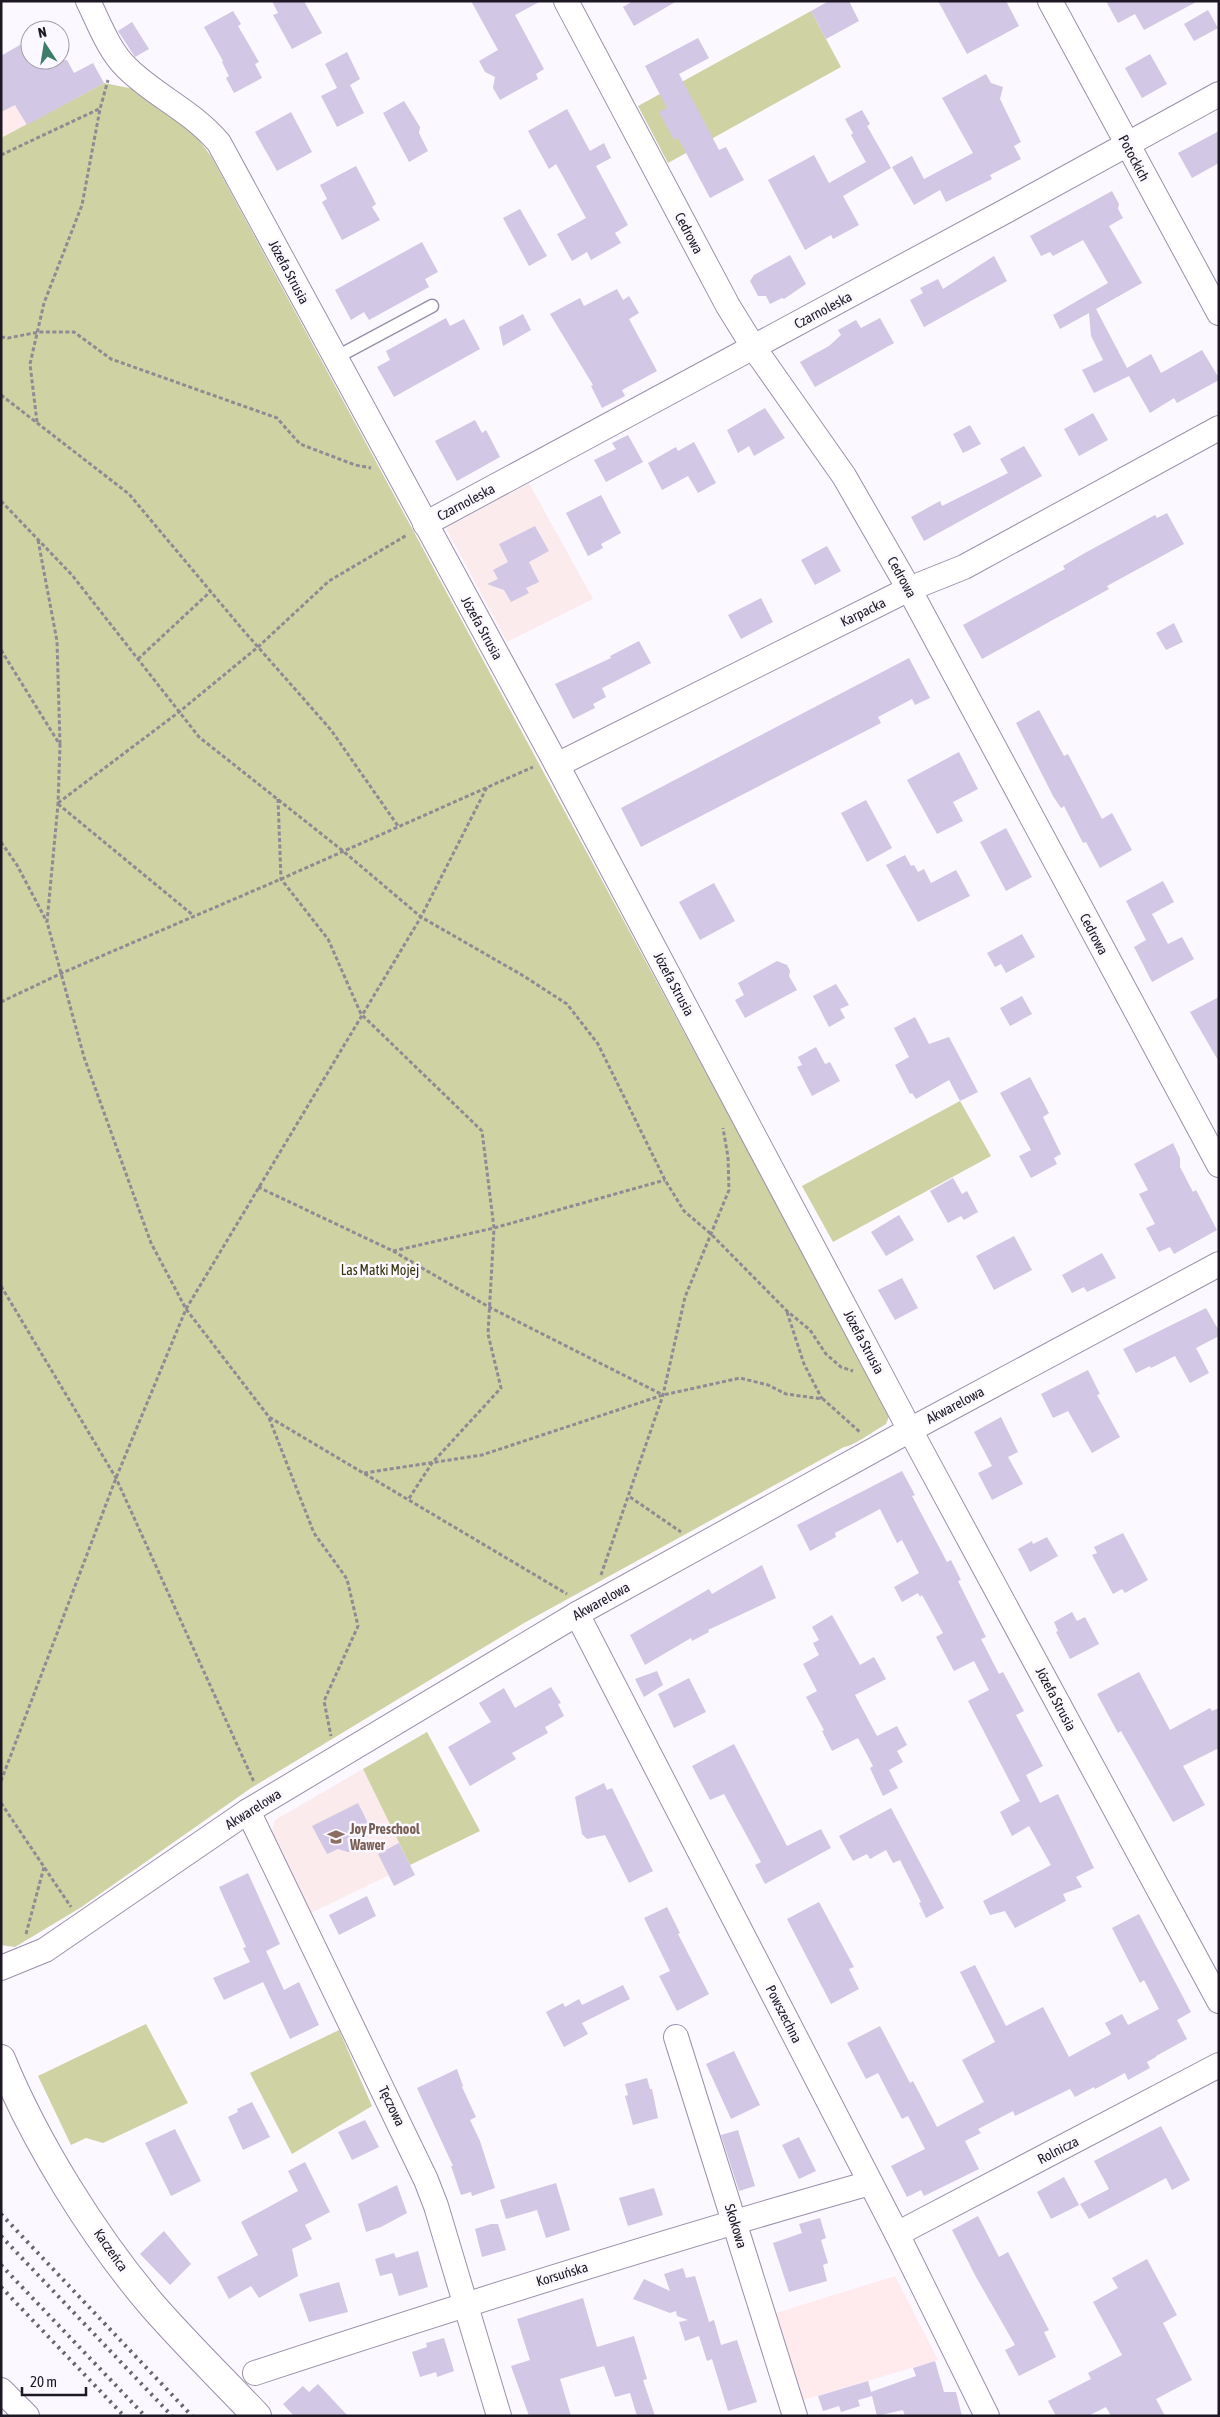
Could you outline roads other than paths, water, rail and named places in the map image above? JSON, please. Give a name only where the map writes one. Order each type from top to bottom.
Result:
[{"type":"street","name":"Józefa Strusia","points":[[88,1],[116,53],[126,67],[187,112],[219,143],[557,765],[910,1430],[1219,2000]]},
{"type":"street","name":"Cedrowa","points":[[566,1],[705,263],[754,348],[844,476],[909,589],[1219,1165]]},
{"type":"street","name":"Potockich","points":[[1050,1],[1219,313]]},
{"type":"street","name":"Czarnoleska","points":[[425,524],[754,348],[1219,94]]},
{"type":"street","name":"Karpacka","points":[[557,765],[909,589],[964,566],[1219,428]]},
{"type":"street","name":"Akwarelowa","points":[[1,1968],[45,1950],[248,1811],[576,1606],[1219,1264]]},
{"type":"street","name":"Powszechna","points":[[576,1606],[897,2234],[987,2416]]},
{"type":"street","name":"Tęczowa","points":[[248,1811],[419,2165],[436,2206],[499,2416]]},
{"type":"street","name":"Skokowa","points":[[676,2037],[795,2416]]},
{"type":"street","name":"Kaczeńca","points":[[1,2059],[39,2139],[94,2228],[124,2270],[177,2332],[257,2416]]},
{"type":"street","name":"Rolnicza","points":[[897,2234],[1219,2065]]},
{"type":"street","name":"Korsuńska","points":[[255,2373],[466,2304],[734,2221],[870,2182]]},
{"type":"street","points":[[1,2390],[27,2416]]},
{"type":"lane","points":[[335,358],[432,306]]},
{"type":"railway","points":[[1,2214],[192,2416]]},
{"type":"railway","points":[[1,2236],[172,2416]]},
{"type":"railway","points":[[1,2265],[145,2416]]},
{"type":"railway","points":[[1,2287],[124,2416]]},
{"type":"place","name":"Joy Preschool Wawer","points":[[336,1837]]},
{"type":"park label","name":"Las Matki Mojej","points":[[380,1270]]}]
